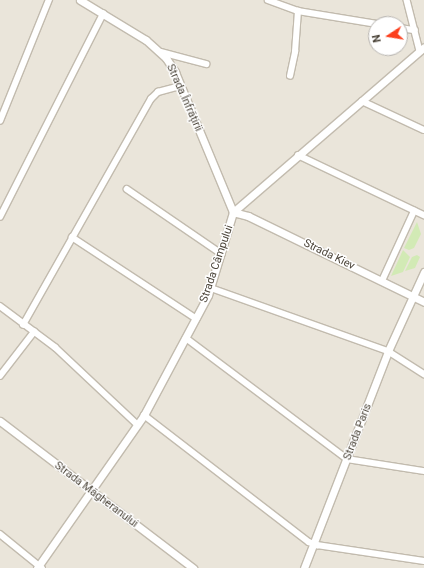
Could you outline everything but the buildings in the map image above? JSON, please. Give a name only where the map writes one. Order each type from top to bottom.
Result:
[{"type":"street","points":[[0,121],[49,0]]},
{"type":"street","name":"Strada Înfrățirii","points":[[80,0],[161,52],[181,86],[233,212]]},
{"type":"street","points":[[268,0],[298,11],[368,23]]},
{"type":"street","points":[[407,0],[422,49]]},
{"type":"street","points":[[290,76],[296,52],[298,11]]},
{"type":"street","points":[[0,217],[103,14]]},
{"type":"street","points":[[408,29],[415,30]]},
{"type":"street","name":"Strada Câmpului","points":[[39,567],[144,416],[211,288],[233,212],[422,49]]},
{"type":"street","points":[[161,52],[206,64]]},
{"type":"street","points":[[23,325],[153,97],[158,92],[181,86]]},
{"type":"street","points":[[362,101],[424,130]]},
{"type":"street","points":[[298,155],[424,215]]},
{"type":"street","points":[[127,189],[222,254]]},
{"type":"street","points":[[382,281],[414,211]]},
{"type":"street","name":"Strada Kiev","points":[[233,212],[248,216],[424,302]]},
{"type":"street","points":[[72,237],[196,318]]},
{"type":"street","name":"Strada Paris","points":[[304,568],[388,351],[424,272]]},
{"type":"street","points":[[211,288],[388,351],[424,374]]},
{"type":"street","points":[[0,306],[23,325],[55,347],[138,425]]},
{"type":"street","points":[[0,375],[34,332]]},
{"type":"street","points":[[186,338],[347,459],[424,471]]},
{"type":"street","points":[[144,416],[314,545],[424,561]]},
{"type":"street","name":"Strada Măgheranului","points":[[0,421],[193,568]]},
{"type":"street","points":[[0,534],[39,567]]},
{"type":"shaded area","points":[[0,0],[424,0],[424,568],[0,568]]},
{"type":"green space","points":[[417,222],[421,234],[414,248],[409,250],[404,248]]},
{"type":"green space","points":[[403,250],[410,257],[403,272],[391,276]]},
{"type":"green space","points":[[417,255],[420,257],[415,268],[405,271],[412,257]]}]
